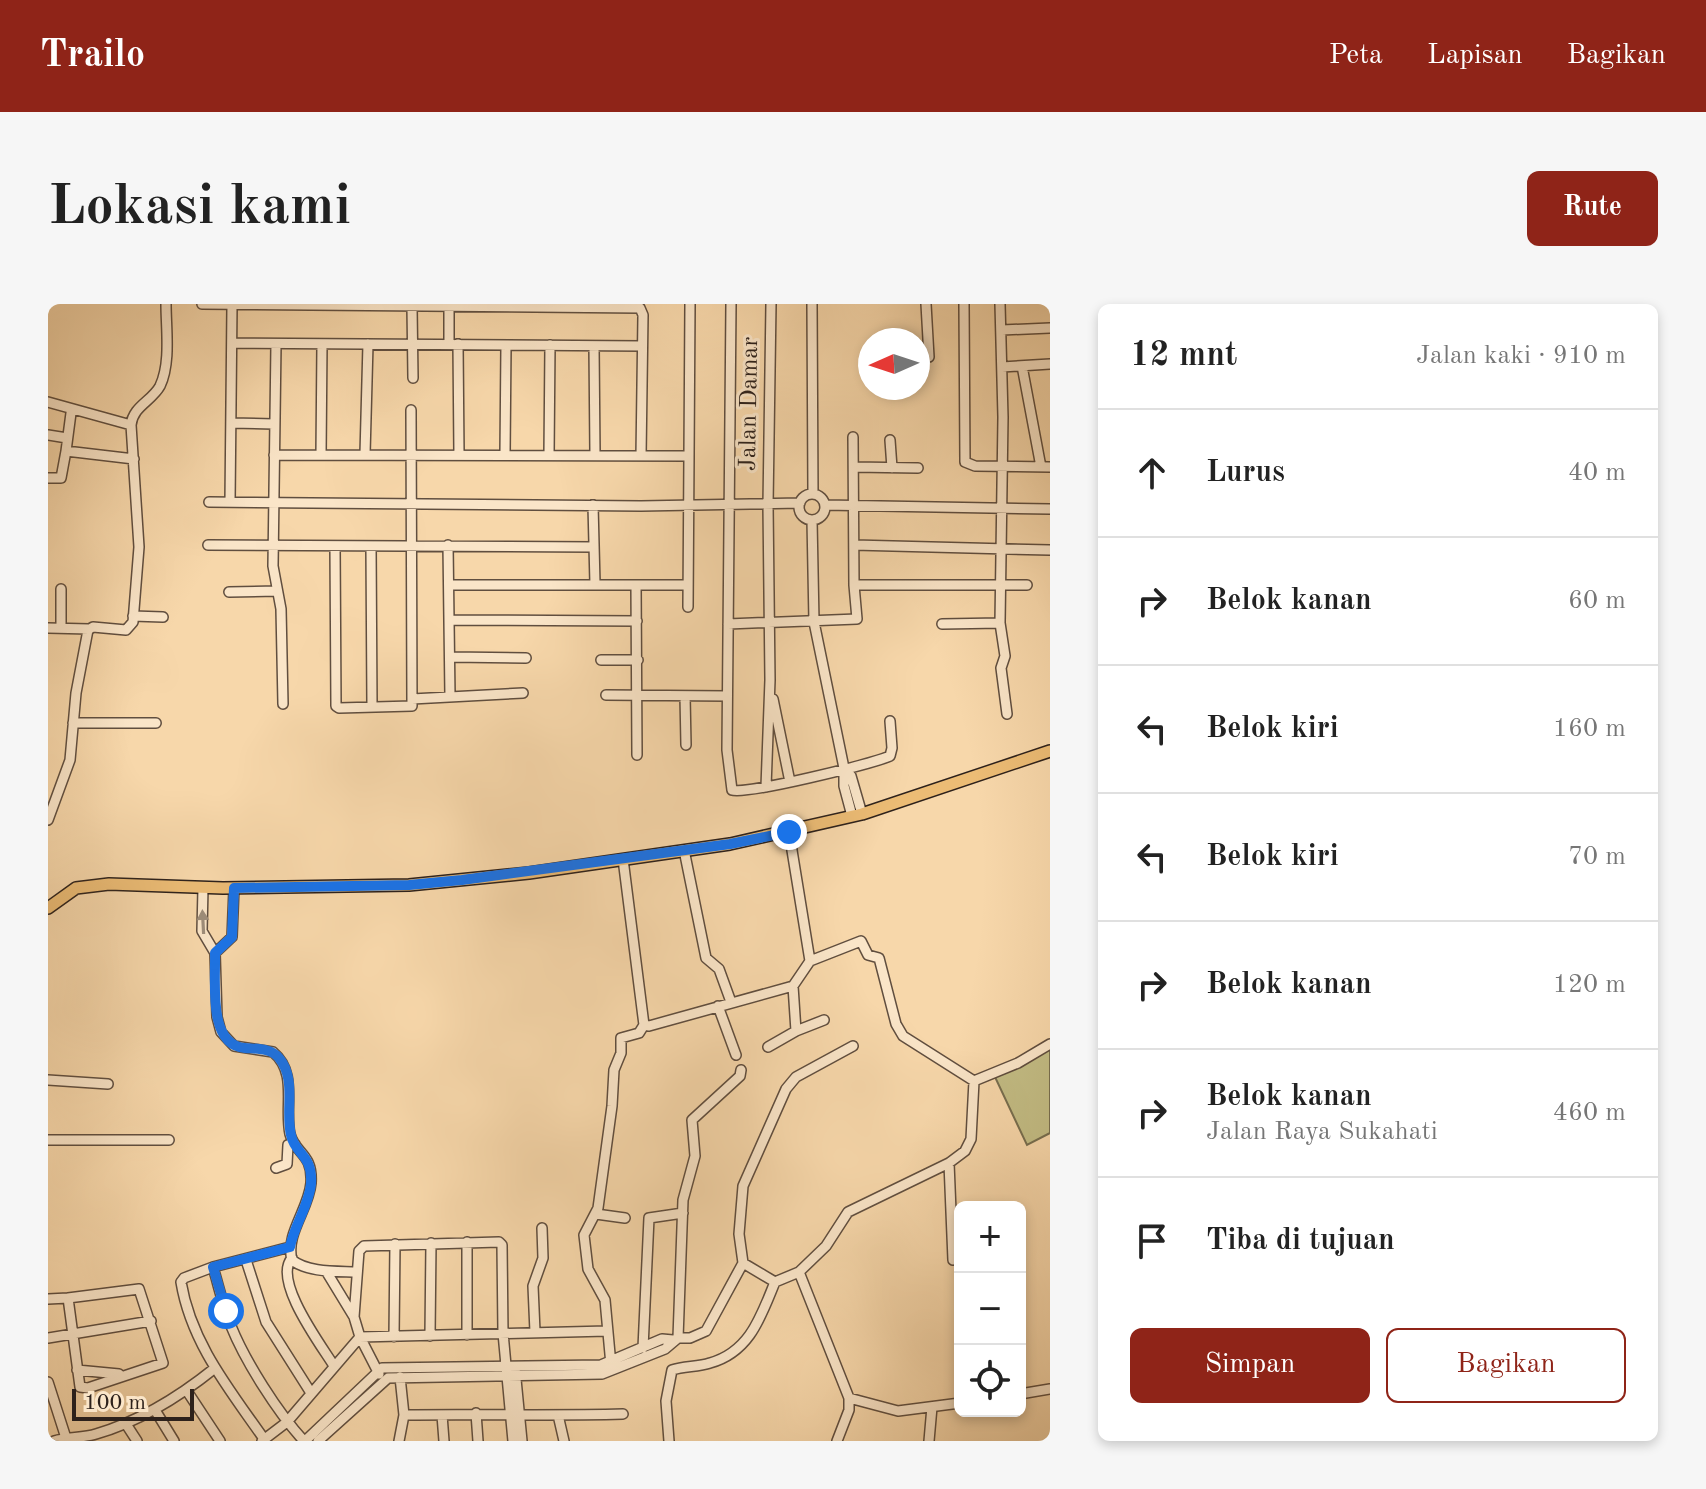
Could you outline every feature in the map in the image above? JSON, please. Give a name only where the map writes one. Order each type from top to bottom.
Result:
[{"type":"main road","points":[[48,908],[76,888],[109,884],[234,888],[420,884],[684,850],[789,832],[857,815],[1050,751]]},
{"type":"street","points":[[48,628],[126,630],[131,626],[139,547],[131,425],[132,416],[154,394],[163,376],[166,304]]},
{"type":"street","points":[[206,304],[491,305],[559,309],[637,307],[643,315],[641,456]]},
{"type":"street","points":[[688,607],[690,304]]},
{"type":"street","points":[[731,304],[727,759],[732,790],[738,792],[790,782],[890,756],[890,721]]},
{"type":"street","name":"Jalan Damar","points":[[770,680],[768,505],[771,304]]},
{"type":"street","points":[[812,304],[813,494]]},
{"type":"street","points":[[926,304],[927,328]]},
{"type":"street","points":[[964,304],[965,462],[968,466],[1046,467],[1022,366]]},
{"type":"street","points":[[1000,304],[1002,467],[999,586],[1005,656],[1001,668],[1007,714]]},
{"type":"street","points":[[230,502],[232,305]]},
{"type":"street","points":[[449,306],[459,455]]},
{"type":"street","points":[[412,307],[413,378]]},
{"type":"street","points":[[1002,330],[1050,328]]},
{"type":"street","points":[[232,343],[642,346]]},
{"type":"street","points":[[276,344],[274,574],[281,609],[283,704]]},
{"type":"street","points":[[321,455],[322,344]]},
{"type":"street","points":[[365,454],[368,344]]},
{"type":"street","points":[[505,454],[506,345]]},
{"type":"street","points":[[549,455],[550,345]]},
{"type":"street","points":[[594,346],[595,455]]},
{"type":"street","points":[[1002,367],[1050,364]]},
{"type":"street","points":[[48,402],[131,425]]},
{"type":"street","points":[[335,546],[336,706],[412,706],[411,410]]},
{"type":"street","points":[[48,478],[61,478],[71,413]]},
{"type":"street","points":[[231,423],[274,424]]},
{"type":"street","points":[[48,435],[67,438]]},
{"type":"street","points":[[728,624],[857,619],[853,437]]},
{"type":"street","points":[[890,440],[892,468]]},
{"type":"street","points":[[66,451],[134,459]]},
{"type":"street","points":[[274,455],[689,456]]},
{"type":"street","points":[[854,467],[918,468]]},
{"type":"street","points":[[209,502],[768,505],[800,503],[807,495],[813,494],[825,505],[820,517],[812,520]]},
{"type":"street","points":[[800,503],[802,514],[812,520]]},
{"type":"street","points":[[593,505],[595,584]]},
{"type":"street","points":[[825,505],[1050,509]]},
{"type":"street","points":[[812,520],[814,622],[844,768],[844,786],[857,815]]},
{"type":"street","points":[[208,545],[594,547]]},
{"type":"street","points":[[448,545],[450,697]]},
{"type":"street","points":[[854,545],[1050,550]]},
{"type":"street","points":[[371,546],[372,707]]},
{"type":"street","points":[[449,585],[688,585]]},
{"type":"street","points":[[636,585],[637,755]]},
{"type":"street","points":[[854,585],[1027,585]]},
{"type":"street","points":[[61,589],[61,628]]},
{"type":"street","points":[[229,592],[277,591]]},
{"type":"street","points":[[133,616],[163,617]]},
{"type":"street","points":[[449,620],[637,621]]},
{"type":"street","points":[[942,624],[1000,623]]},
{"type":"street","points":[[48,820],[67,773],[76,693],[89,629]]},
{"type":"street","points":[[450,657],[526,658]]},
{"type":"street","points":[[601,660],[638,660]]},
{"type":"street","points":[[770,680],[790,782]]},
{"type":"street","points":[[766,787],[770,680]]},
{"type":"street","points":[[412,699],[523,693]]},
{"type":"street","points":[[606,695],[727,696]]},
{"type":"street","points":[[685,696],[686,745]]},
{"type":"street","points":[[73,723],[156,723]]},
{"type":"street","points":[[789,832],[810,961]]},
{"type":"street","points":[[684,850],[706,958],[719,969],[731,1002]]},
{"type":"street","points":[[611,1367],[605,1300],[588,1269],[584,1235],[585,1228],[596,1214],[614,1070],[621,1055],[621,1038],[639,1033],[644,1025],[623,859]]},
{"type":"street","points":[[203,888],[202,931],[215,953],[217,1017],[221,1032],[234,1046],[273,1052],[282,1062],[288,1077],[290,1132],[308,1160],[311,1180],[286,1271],[291,1291],[334,1366]]},
{"type":"street","points":[[215,953],[232,937],[234,888]]},
{"type":"street","points":[[796,1031],[793,986],[810,961],[857,941],[863,942],[868,955],[879,958],[896,1024],[903,1036],[974,1081]]},
{"type":"street","points":[[644,1025],[793,986]]},
{"type":"street","points":[[718,1006],[736,1055]]},
{"type":"street","points":[[768,1047],[824,1020]]},
{"type":"street","points":[[974,1081],[1018,1063],[1050,1044]]},
{"type":"street","points":[[611,1367],[662,1339],[690,1338],[706,1331],[743,1263],[739,1234],[743,1186],[786,1089],[796,1077],[853,1046]]},
{"type":"street","points":[[318,1441],[384,1381],[400,1377],[611,1367],[665,1349],[676,1339],[684,1194],[695,1156],[692,1120],[740,1076],[741,1070]]},
{"type":"street","points":[[48,1080],[108,1084]]},
{"type":"street","points":[[669,1441],[666,1401],[672,1370],[715,1362],[735,1351],[753,1332],[775,1282],[799,1272],[826,1246],[848,1212],[949,1163],[965,1151],[971,1139],[974,1081]]},
{"type":"street","points":[[48,1140],[169,1140]]},
{"type":"street","points":[[276,1168],[287,1164],[288,1145],[295,1144]]},
{"type":"street","points":[[949,1163],[953,1260]]},
{"type":"street","points":[[643,1348],[649,1218],[683,1213]]},
{"type":"street","points":[[596,1214],[625,1218]]},
{"type":"street","points":[[535,1332],[533,1286],[543,1258],[542,1228]]},
{"type":"street","points":[[354,1317],[359,1251],[364,1246],[497,1241],[502,1245],[503,1333],[522,1441]]},
{"type":"street","points":[[467,1242],[467,1335]]},
{"type":"street","points":[[430,1336],[431,1243]]},
{"type":"street","points":[[394,1337],[395,1244]]},
{"type":"street","points":[[291,1253],[213,1267],[184,1278],[181,1284],[199,1338],[263,1440],[287,1422],[360,1337],[607,1331]]},
{"type":"street","points":[[291,1253],[296,1264],[326,1271],[357,1272]]},
{"type":"street","points":[[246,1260],[266,1322],[311,1393]]},
{"type":"street","points":[[743,1263],[775,1282]]},
{"type":"street","points":[[213,1267],[234,1334],[287,1422],[304,1441],[382,1368],[511,1371]]},
{"type":"street","points":[[326,1271],[354,1317],[360,1337],[384,1381]]},
{"type":"street","points":[[799,1272],[849,1398],[849,1410],[837,1441]]},
{"type":"street","points":[[48,1299],[139,1289],[163,1363],[84,1388],[78,1385],[68,1298]]},
{"type":"street","points":[[48,1338],[151,1321]]},
{"type":"street","points":[[54,1441],[93,1438],[126,1424],[187,1391],[215,1368]]},
{"type":"street","points":[[77,1370],[123,1375]]},
{"type":"street","points":[[399,1441],[404,1415],[400,1377]]},
{"type":"street","points":[[48,1382],[66,1438]]},
{"type":"street","points":[[1026,1393],[1050,1389]]},
{"type":"street","points":[[187,1391],[220,1441]]},
{"type":"street","points":[[849,1398],[887,1410],[954,1404]]},
{"type":"street","points":[[929,1441],[932,1407]]},
{"type":"street","points":[[155,1410],[174,1441]]},
{"type":"street","points":[[476,1413],[478,1441]]},
{"type":"street","points":[[513,1441],[515,1414]]},
{"type":"street","points":[[404,1415],[623,1414]]},
{"type":"street","points":[[442,1415],[444,1441]]},
{"type":"street","points":[[558,1415],[564,1441]]},
{"type":"street","points":[[126,1424],[137,1441]]},
{"type":"shaded area","points":[[1050,1049],[1050,1133],[1027,1145],[995,1077]]},
{"type":"route","points":[[226,1311],[213,1267],[290,1247],[311,1188],[308,1160],[291,1137],[286,1067],[273,1052],[234,1046],[224,1038],[218,1024],[215,953],[232,937],[234,888],[409,885],[462,880],[730,844],[789,832]]}]
